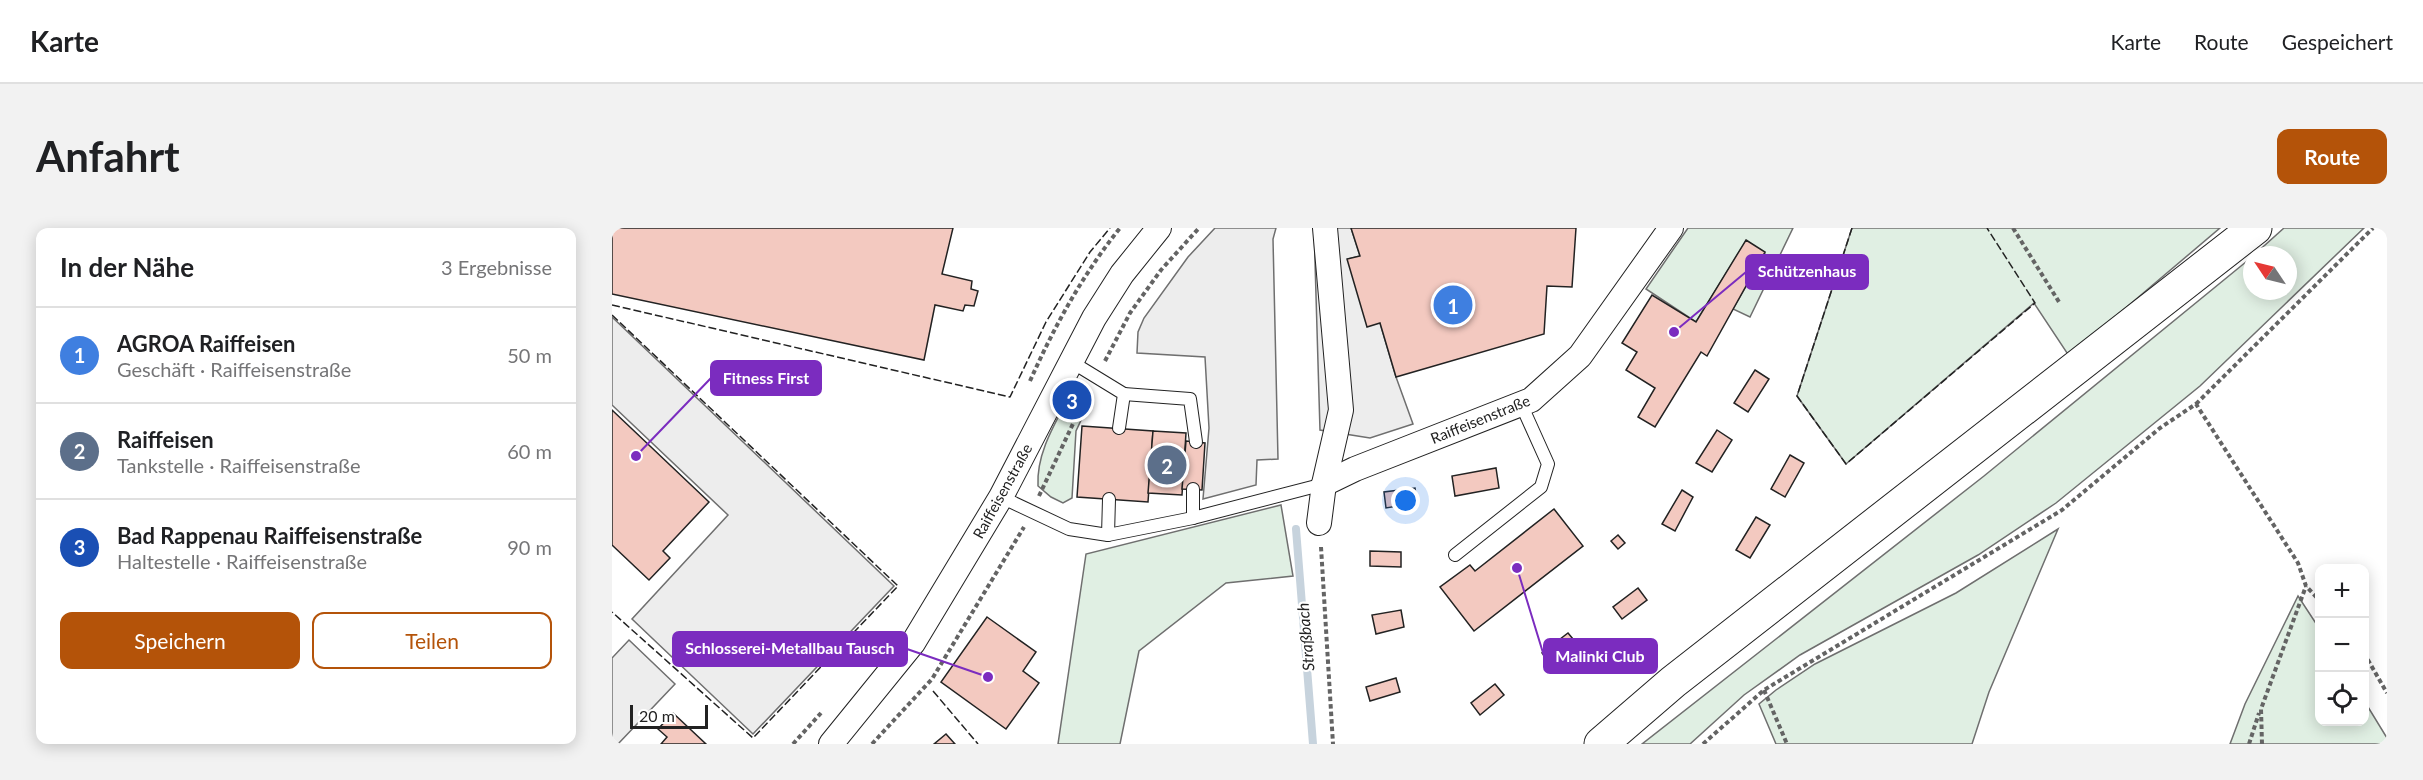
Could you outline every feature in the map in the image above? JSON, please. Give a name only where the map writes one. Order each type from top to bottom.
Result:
[{"type":"main road","points":[[1601,744],[1673,682],[2255,228]]},
{"type":"street","name":"Raiffeisenstraße","points":[[831,744],[913,643],[1001,498],[1094,318],[1122,274],[1159,228]]},
{"type":"street","points":[[1319,523],[1324,484],[1341,410],[1325,228]]},
{"type":"street","name":"Raiffeisenstraße","points":[[1324,484],[1355,469],[1531,400],[1580,356],[1671,228]]},
{"type":"lane","points":[[1070,362],[1124,394],[1190,399],[1196,442]]},
{"type":"lane","points":[[1119,429],[1124,394]]},
{"type":"lane","points":[[1455,555],[1541,487],[1548,464],[1521,404]]},
{"type":"lane","points":[[1001,498],[1069,529],[1108,535],[1193,518],[1324,484]]},
{"type":"lane","points":[[1193,489],[1193,518]]},
{"type":"lane","points":[[1108,535],[1109,499]]},
{"type":"path","points":[[1026,391],[1047,342],[1097,257],[1120,228]]},
{"type":"path","points":[[2013,228],[2059,302]]},
{"type":"path","points":[[1703,744],[1764,690],[2062,510],[2160,428],[2196,404],[2373,228]]},
{"type":"path","points":[[2196,404],[2298,563],[2306,586],[2315,596]]},
{"type":"path","points":[[872,744],[932,679],[1032,512]]},
{"type":"path","points":[[1319,523],[1334,744]]},
{"type":"path","points":[[2249,744],[2306,586]]},
{"type":"path","points":[[2369,662],[2387,693]]},
{"type":"path","points":[[1764,690],[1787,744]]},
{"type":"path","points":[[2261,709],[2262,744]]},
{"type":"path","points":[[793,744],[822,711]]},
{"type":"green space","points":[[1688,228],[1793,228],[1750,317],[1733,309],[1765,253],[1746,241],[1696,322],[1646,289]]},
{"type":"green space","points":[[1852,228],[2220,228],[2069,356],[2034,303],[1846,464],[1797,396]]},
{"type":"green space","points":[[2284,228],[2364,228],[2297,293],[2297,246],[2264,246]]},
{"type":"green space","points":[[2243,264],[2243,300],[2289,300],[2200,386],[2056,503],[1978,555],[1800,655],[1744,695],[1690,744],[1642,744],[1984,476]]},
{"type":"green space","points":[[1073,389],[1090,401],[1076,431],[1072,498],[1063,503],[1038,486],[1038,473],[1049,436]]},
{"type":"green space","points":[[1281,505],[1293,576],[1226,583],[1139,651],[1120,744],[1058,744],[1086,554]]},
{"type":"green space","points":[[2058,529],[1989,692],[1972,744],[1776,744],[1759,704],[1776,690],[1815,664],[1956,593]]},
{"type":"green space","points":[[2298,596],[2315,622],[2315,726],[2369,726],[2369,709],[2387,738],[2387,744],[2230,744],[2245,704]]},
{"type":"shaded area","points":[[1215,228],[1276,228],[1273,239],[1278,459],[1257,460],[1256,485],[1203,499],[1209,428],[1205,357],[1137,353],[1138,332],[1144,318],[1188,257]]},
{"type":"shaded area","points":[[1314,228],[1351,228],[1360,256],[1348,259],[1380,323],[1413,424],[1370,438],[1320,430]]},
{"type":"shaded area","points":[[612,317],[894,586],[753,734],[632,619],[728,515],[612,405]]},
{"type":"shaded area","points":[[629,640],[675,684],[618,744],[612,744],[612,658]]},
{"type":"building","points":[[612,228],[953,228],[942,274],[972,281],[971,289],[978,291],[974,306],[965,305],[963,311],[935,305],[924,360],[612,294]]},
{"type":"building","points":[[1351,228],[1576,228],[1572,287],[1547,286],[1544,334],[1396,377],[1380,323],[1367,327],[1347,259],[1360,256]]},
{"type":"building","points":[[1746,240],[1765,252],[1707,356],[1701,352],[1655,427],[1638,417],[1655,388],[1626,370],[1637,352],[1622,343],[1652,295],[1696,322]]},
{"type":"building","points":[[1755,370],[1769,379],[1748,412],[1734,403]]},
{"type":"building","points":[[612,410],[709,502],[663,551],[670,558],[649,580],[612,545]]},
{"type":"building","points":[[1082,426],[1153,431],[1148,502],[1077,497]]},
{"type":"building","points":[[1717,430],[1732,440],[1712,472],[1696,463]]},
{"type":"building","points":[[1153,431],[1186,433],[1182,495],[1148,493]]},
{"type":"building","points":[[1186,441],[1205,443],[1202,490],[1182,489]]},
{"type":"building","points":[[1790,455],[1804,463],[1785,497],[1771,489]]},
{"type":"building","points":[[1496,468],[1499,488],[1455,496],[1452,476]]},
{"type":"building","points":[[1415,488],[1417,503],[1386,508],[1384,492]]},
{"type":"building","points":[[1682,490],[1693,497],[1675,531],[1662,524]]},
{"type":"building","points":[[1554,509],[1583,546],[1474,631],[1440,587],[1470,565],[1475,571]]},
{"type":"building","points":[[1756,517],[1770,525],[1750,558],[1736,550]]},
{"type":"building","points":[[1618,535],[1625,543],[1618,549],[1611,541]]},
{"type":"building","points":[[1370,551],[1401,552],[1401,567],[1370,566]]},
{"type":"building","points":[[1638,588],[1647,600],[1622,619],[1613,607]]},
{"type":"building","points":[[1401,610],[1404,627],[1376,634],[1372,615]]},
{"type":"building","points":[[987,617],[1036,652],[1023,671],[1039,683],[1006,729],[941,682]]},
{"type":"building","points":[[1568,633],[1578,645],[1552,666],[1542,653]]},
{"type":"building","points":[[1396,678],[1400,692],[1370,701],[1366,687]]},
{"type":"building","points":[[1495,684],[1504,695],[1480,715],[1471,703]]},
{"type":"building","points":[[673,713],[706,744],[661,744],[667,737],[658,729]]},
{"type":"building","points":[[946,734],[955,744],[934,744]]},
{"type":"waterway","name":"Straßbach","points":[[1296,529],[1313,744]]},
{"type":"fence","points":[[612,305],[1010,397],[1046,322],[1090,252],[1110,228]]},
{"type":"fence","points":[[1852,228],[1797,396],[1846,464],[2035,303],[1987,228]]},
{"type":"fence","points":[[612,315],[898,586],[753,738],[612,612]]},
{"type":"fence","points":[[933,691],[978,744]]},
{"type":"place","name":"AGROA Raiffeisen","points":[[1453,305]]},
{"type":"place","name":"Schützenhaus","points":[[1674,332]]},
{"type":"place","name":"Bad Rappenau Raiffeisenstraße","points":[[1072,400]]},
{"type":"place","name":"Fitness First","points":[[636,456]]},
{"type":"place","name":"Raiffeisen","points":[[1167,465]]},
{"type":"place","name":"Malinki Club","points":[[1517,568]]},
{"type":"place","name":"Schlosserei-Metallbau Tausch","points":[[988,677]]}]
